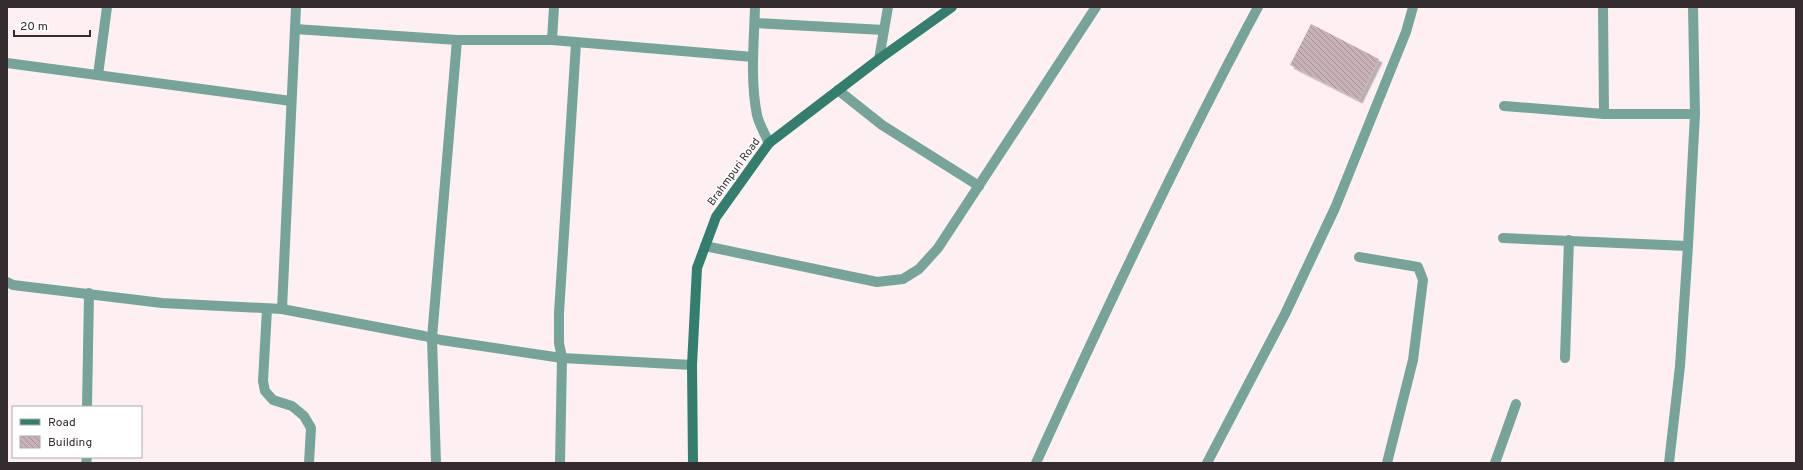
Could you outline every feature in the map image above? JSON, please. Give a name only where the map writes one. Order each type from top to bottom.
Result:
[{"type":"street","points":[[98,74],[107,7]]},
{"type":"street","points":[[282,309],[296,7]]},
{"type":"street","points":[[552,40],[554,7]]},
{"type":"street","points":[[756,7],[753,57],[754,92],[757,116],[770,143]]},
{"type":"street","points":[[879,59],[888,7]]},
{"type":"street","name":"Brahmpuri Road","points":[[693,463],[692,365],[697,268],[716,217],[770,143],[879,59],[952,7]]},
{"type":"street","points":[[705,246],[877,282],[903,279],[920,269],[938,248],[1096,7]]},
{"type":"street","points":[[1036,463],[1103,316],[1217,83],[1258,7]]},
{"type":"street","points":[[1207,463],[1285,314],[1335,208],[1406,32],[1413,7]]},
{"type":"street","points":[[1603,7],[1604,114]]},
{"type":"street","points":[[1669,463],[1680,366],[1695,114],[1693,7]]},
{"type":"street","points":[[755,23],[884,30]]},
{"type":"street","points":[[295,29],[456,40],[552,40],[753,57]]},
{"type":"street","points":[[436,463],[432,338],[456,40]]},
{"type":"street","points":[[560,463],[562,358],[559,343],[559,313],[576,43]]},
{"type":"street","points":[[7,63],[291,101]]},
{"type":"street","points":[[838,90],[882,125],[978,186]]},
{"type":"street","points":[[1504,106],[1604,114],[1695,114]]},
{"type":"street","points":[[1502,238],[1688,246]]},
{"type":"street","points":[[1565,358],[1569,240]]},
{"type":"street","points":[[1359,257],[1418,267],[1424,280],[1413,360],[1387,463]]},
{"type":"street","points":[[7,282],[14,285],[162,303],[282,309],[441,340],[562,358],[692,365]]},
{"type":"street","points":[[87,406],[89,293]]},
{"type":"street","points":[[267,309],[263,381],[265,391],[273,400],[292,406],[304,416],[311,428],[309,463]]},
{"type":"street","points":[[1494,463],[1516,404]]},
{"type":"building","points":[[1311,24],[1379,59],[1359,100],[1290,65]]}]
